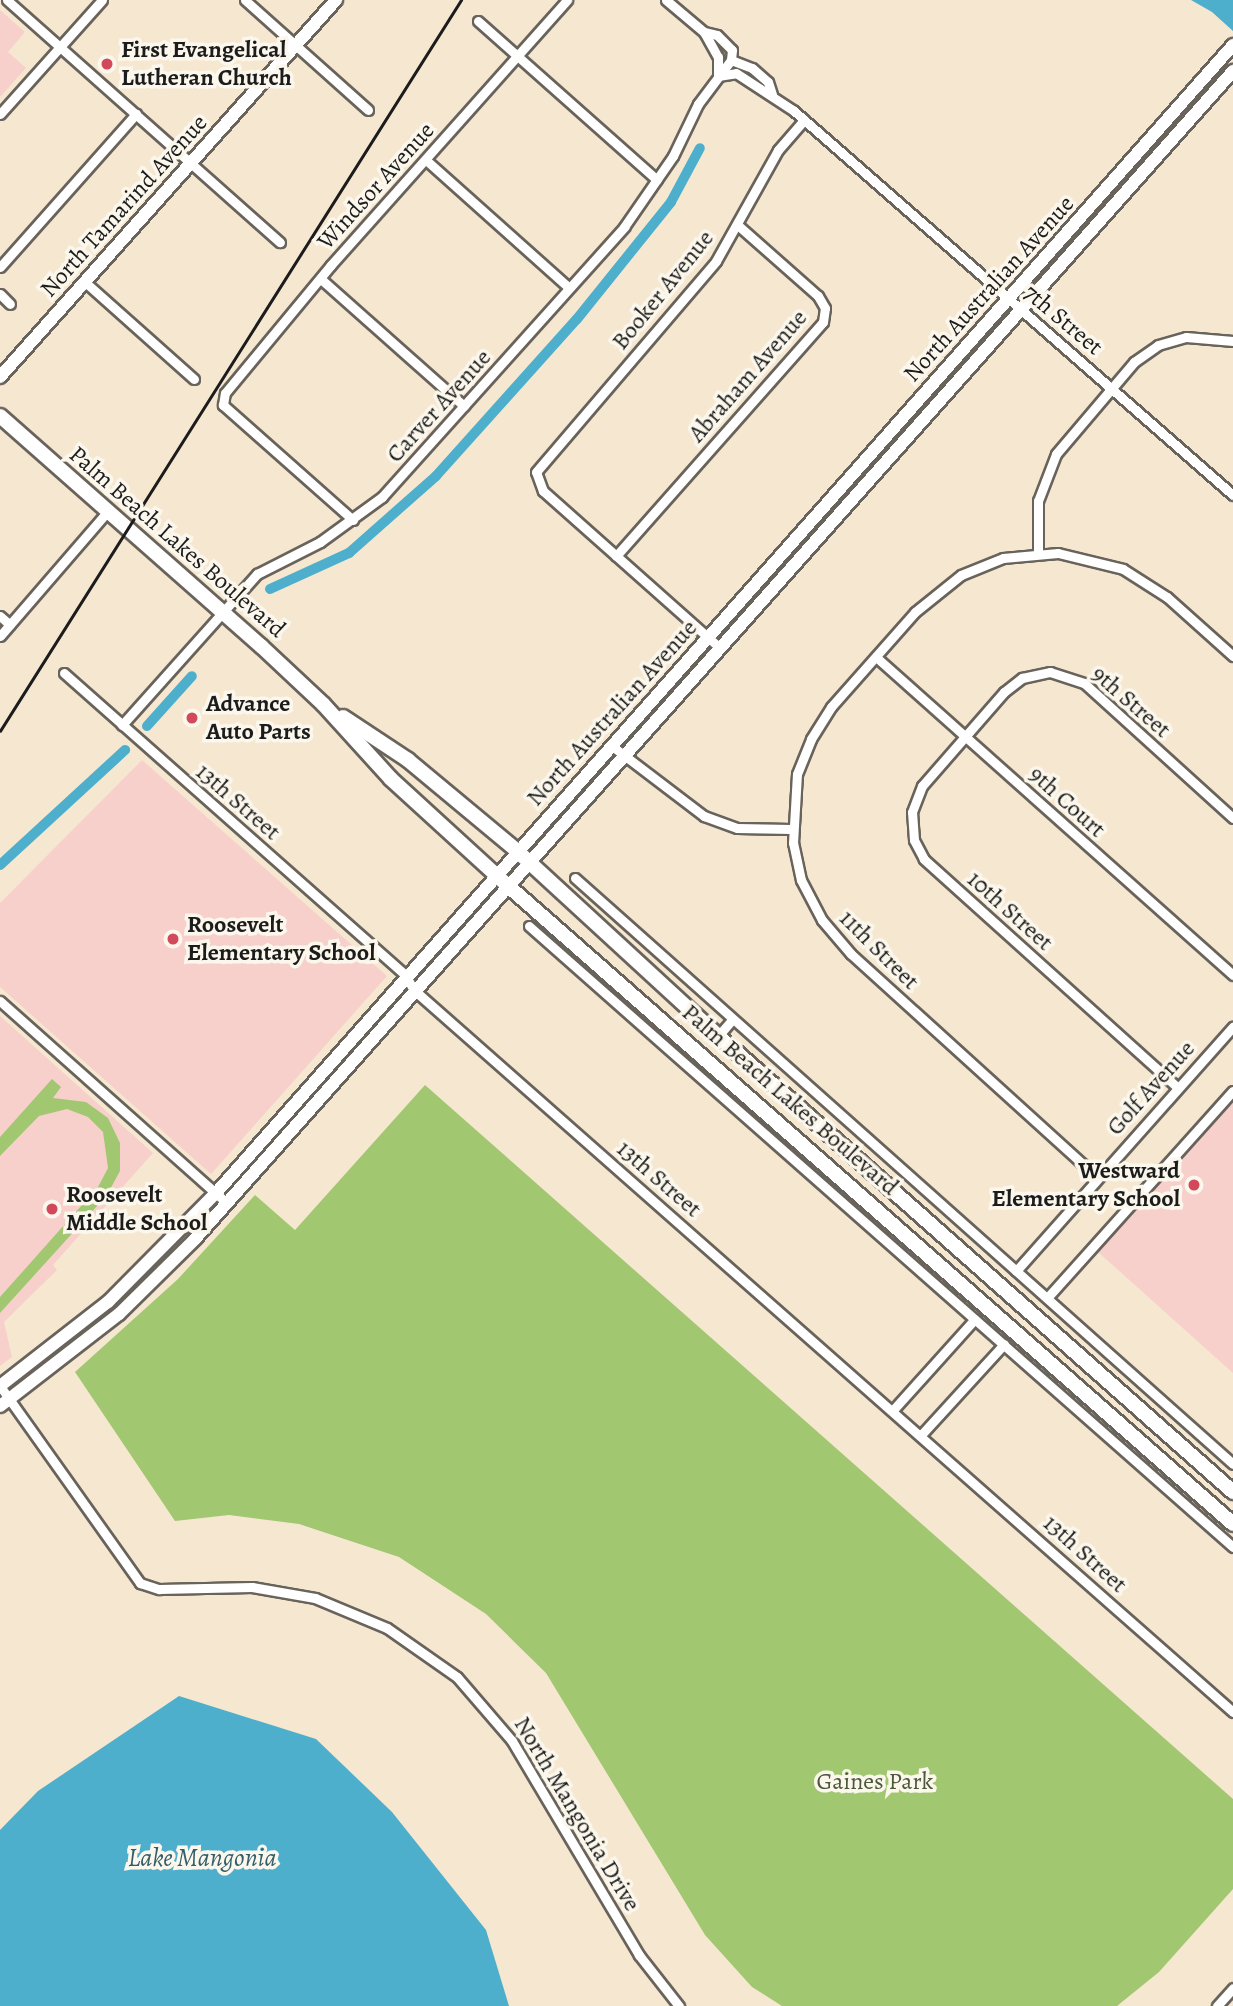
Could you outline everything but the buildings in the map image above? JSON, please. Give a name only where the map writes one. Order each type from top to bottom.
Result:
[{"type":"main road","name":"North Tamarind Avenue","points":[[0,377],[336,0]]},
{"type":"main road","name":"North Australian Avenue","points":[[0,1386],[108,1302],[216,1193],[405,975],[612,746],[1233,45]]},
{"type":"main road","name":"North Australian Avenue","points":[[5,1403],[119,1314],[226,1203],[1233,71]]},
{"type":"main road","name":"Palm Beach Lakes Boulevard","points":[[0,416],[323,704],[391,779],[507,885],[755,1100],[1233,1524]]},
{"type":"main road","name":"Palm Beach Lakes Boulevard","points":[[323,704],[408,760],[516,850],[718,1036],[1233,1492]]},
{"type":"main road","points":[[755,1100],[771,1082]]},
{"type":"street","points":[[7,0],[280,243]]},
{"type":"street","points":[[0,114],[102,0]]},
{"type":"street","points":[[245,0],[368,110]]},
{"type":"street","name":"Windsor Avenue","points":[[353,520],[223,405],[226,393],[321,279],[567,0]]},
{"type":"street","name":"7th Street","points":[[666,0],[704,32],[724,42],[732,50],[731,60],[752,68],[768,82],[772,94]]},
{"type":"street","points":[[478,21],[657,180]]},
{"type":"street","name":"7th Street","points":[[704,32],[718,57],[718,76],[736,73],[772,94],[804,120],[1008,300],[1112,386],[1233,495]]},
{"type":"street","name":"Carver Avenue","points":[[122,725],[267,567],[320,542],[383,497],[624,227],[657,180],[718,76],[731,60]]},
{"type":"street","points":[[0,267],[135,114]]},
{"type":"street","name":"Booker Avenue","points":[[616,556],[543,491],[536,472],[695,288],[739,226],[778,150],[804,120]]},
{"type":"street","points":[[426,160],[569,288]]},
{"type":"street","name":"Abraham Avenue","points":[[616,556],[823,322],[825,308],[818,296],[739,226]]},
{"type":"street","points":[[321,279],[464,406]]},
{"type":"street","points":[[85,282],[194,379]]},
{"type":"street","points":[[0,294],[10,304]]},
{"type":"street","points":[[1038,553],[1037,510],[1048,469],[1066,439],[1112,386],[1145,353],[1172,340],[1201,335],[1233,341]]},
{"type":"street","points":[[0,636],[108,511]]},
{"type":"street","name":"11th Street","points":[[1097,1177],[835,938],[801,880],[791,829],[797,774],[811,739],[876,657],[925,602],[961,575],[1003,558],[1038,553],[1095,559],[1137,576],[1233,656]]},
{"type":"street","points":[[616,556],[720,648]]},
{"type":"street","points":[[0,616],[10,625]]},
{"type":"street","name":"9th Court","points":[[876,657],[1233,975]]},
{"type":"street","name":"13th Street","points":[[64,673],[405,975],[414,990],[1233,1712]]},
{"type":"street","name":"9th Street","points":[[965,736],[1016,681],[1036,673],[1064,674],[1084,683],[1233,818]]},
{"type":"street","name":"10th Street","points":[[965,736],[915,799],[911,827],[920,853],[1177,1087]]},
{"type":"street","points":[[612,746],[704,816],[737,828],[791,829]]},
{"type":"street","points":[[575,878],[928,1196],[1233,1464]]},
{"type":"street","points":[[529,926],[1233,1547]]},
{"type":"street","points":[[592,982],[602,969]]},
{"type":"street","points":[[0,1002],[226,1203]]},
{"type":"street","points":[[718,1036],[732,1020]]},
{"type":"street","name":"Golf Avenue","points":[[1016,1271],[1233,1027]]},
{"type":"street","points":[[1047,1298],[1233,1091]]},
{"type":"street","points":[[915,1210],[928,1196]]},
{"type":"street","points":[[887,1241],[899,1227]]},
{"type":"street","points":[[893,1410],[975,1319]]},
{"type":"street","points":[[921,1435],[1004,1343]]},
{"type":"street","name":"North Mangonia Drive","points":[[0,1386],[5,1403],[140,1583],[159,1589],[252,1587],[315,1598],[387,1628],[457,1676],[512,1741],[639,1955],[679,2006]]},
{"type":"street","points":[[1217,2006],[1233,1989]]},
{"type":"shaded area","points":[[0,10],[25,32],[8,52],[26,68],[0,97]]},
{"type":"shaded area","name":"Roosevelt Elementary School","points":[[142,760],[387,976],[211,1174],[0,987],[0,903]]},
{"type":"shaded area","name":"Roosevelt Middle School","points":[[0,1016],[153,1153],[53,1265],[57,1270],[4,1322],[12,1357],[0,1366]]},
{"type":"shaded area","name":"Westward Elementary School","points":[[1233,1098],[1233,1373],[1098,1252]]},
{"type":"green space","points":[[52,1079],[61,1087],[53,1098],[86,1102],[108,1118],[120,1143],[120,1171],[107,1195],[0,1313],[0,1297],[98,1187],[108,1168],[103,1132],[88,1117],[67,1109],[39,1116],[0,1156],[0,1137]]},
{"type":"green space","name":"Gaines Park","points":[[425,1085],[1233,1799],[1233,1889],[1159,1972],[1117,2006],[782,2006],[752,1987],[705,1935],[546,1673],[486,1614],[399,1557],[299,1524],[229,1515],[175,1521],[75,1372],[178,1279],[255,1195],[295,1230]]},
{"type":"water","points":[[1191,0],[1233,0],[1233,31],[1212,12]]},
{"type":"water","name":"Lake Mangonia","points":[[179,1696],[316,1739],[392,1812],[486,1930],[509,2006],[0,2006],[0,1830],[38,1791]]},
{"type":"waterway","points":[[270,589],[349,553],[436,476],[577,319],[671,202],[700,148]]},
{"type":"waterway","points":[[147,726],[192,676]]},
{"type":"waterway","points":[[0,865],[125,750]]},
{"type":"railway","points":[[0,731],[461,0]]},
{"type":"place","name":"First Evangelical Lutheran Church","points":[[107,64]]},
{"type":"place","name":"Advance Auto Parts","points":[[192,718]]},
{"type":"place","name":"Roosevelt Elementary School","points":[[173,939]]},
{"type":"place","name":"Westward Elementary School","points":[[1194,1185]]},
{"type":"place","name":"Roosevelt Middle School","points":[[52,1209]]}]
